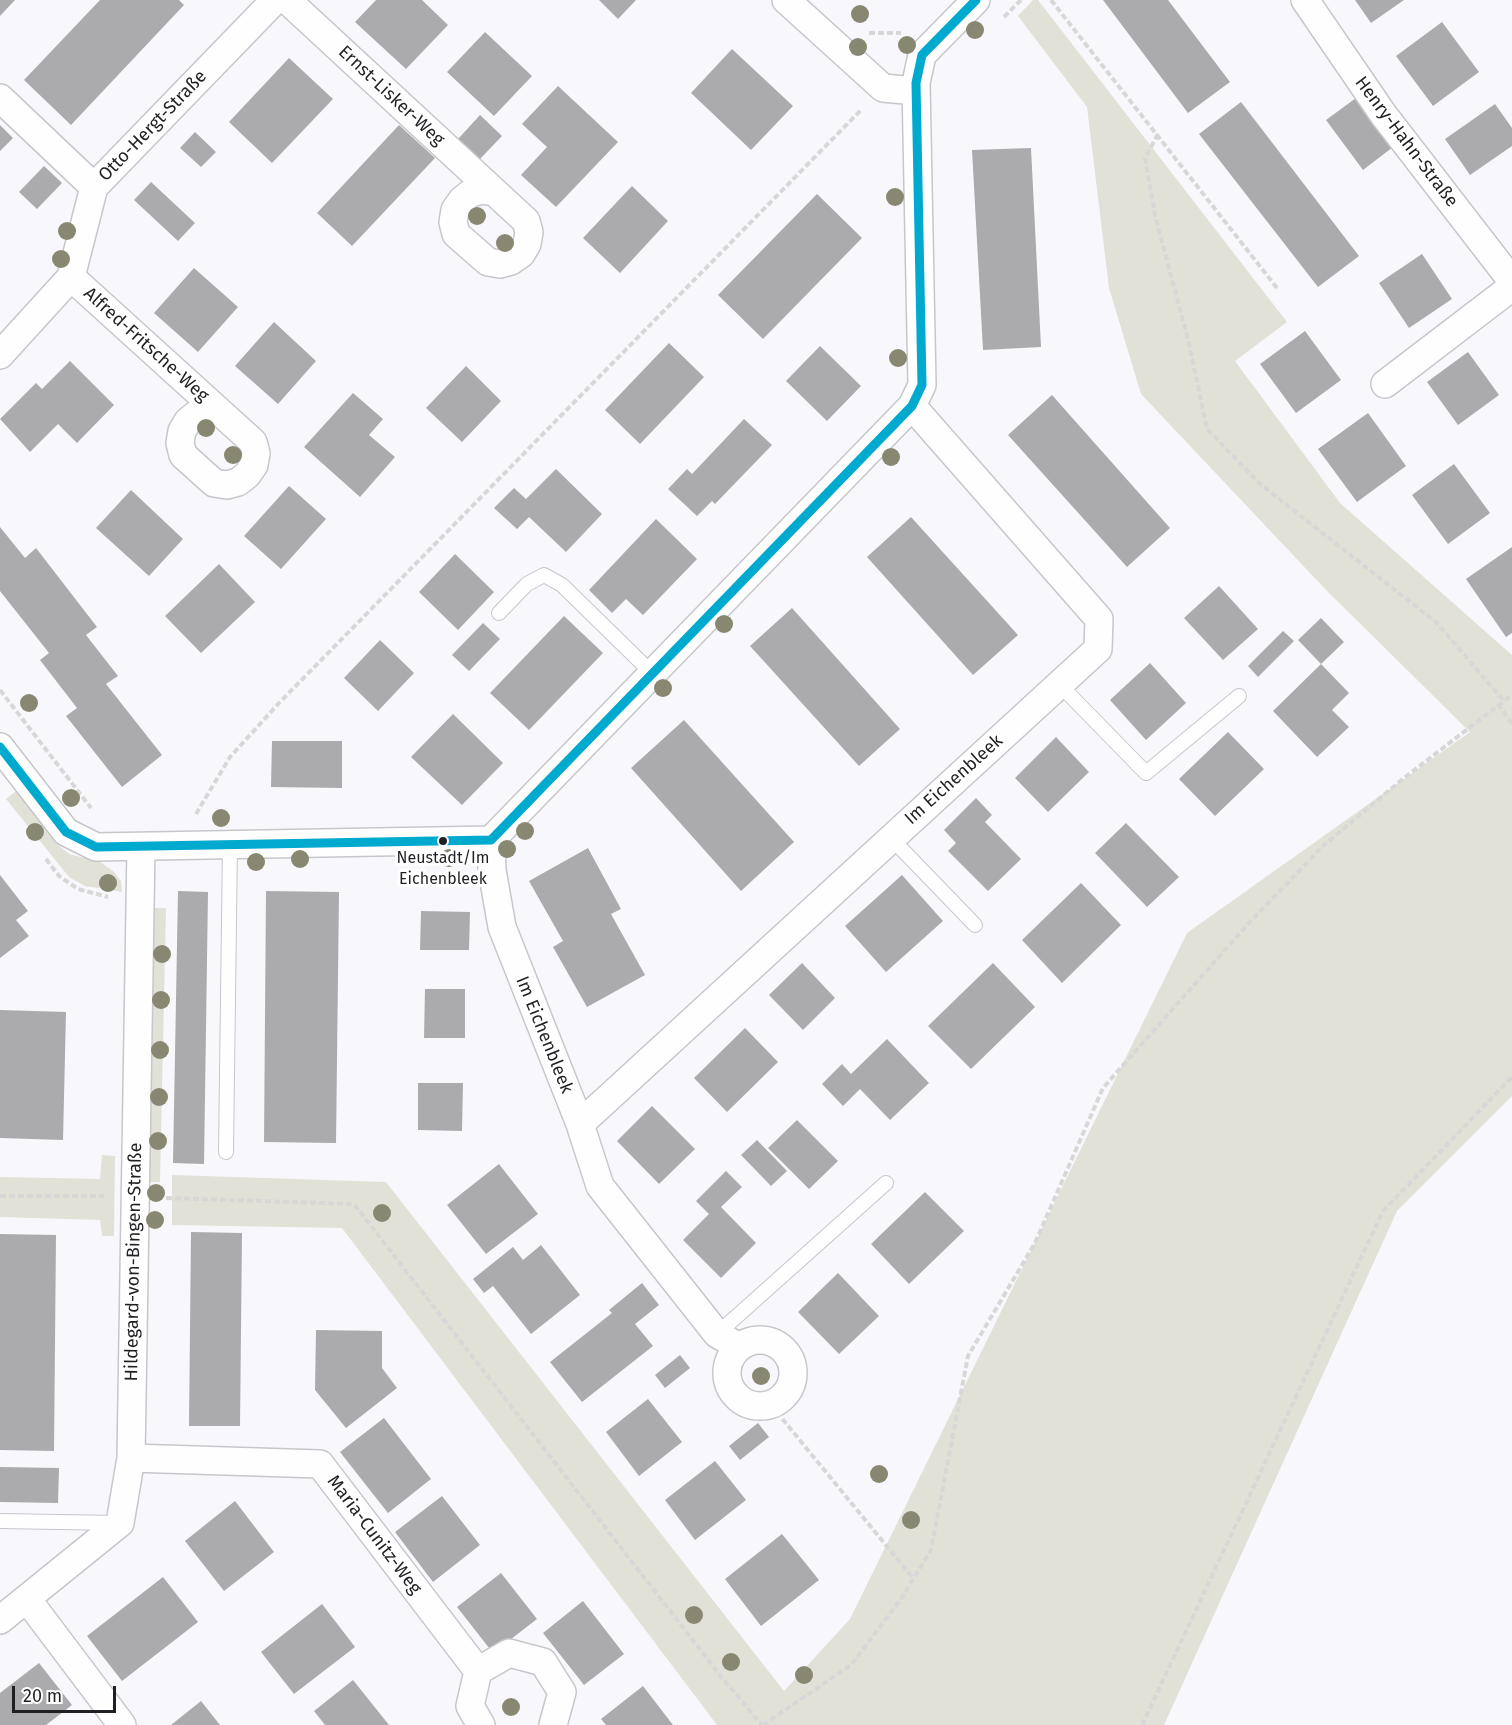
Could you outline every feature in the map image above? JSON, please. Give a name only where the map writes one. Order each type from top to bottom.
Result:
[{"type":"street","name":"Otto-Hergt-Straße","points":[[0,355],[70,277],[94,187],[275,0]]},
{"type":"street","name":"Ernst-Lisker-Weg","points":[[287,0],[494,192]]},
{"type":"street","points":[[786,0],[883,88],[916,91]]},
{"type":"street","points":[[0,747],[66,832],[96,847],[491,840],[912,406],[922,385],[916,91],[922,55],[976,0]]},
{"type":"street","name":"Henry-Hahn-Straße","points":[[1305,0],[1383,114],[1512,280]]},
{"type":"street","points":[[0,98],[94,187]]},
{"type":"street","name":"Alfred-Fritsche-Weg","points":[[70,277],[221,413]]},
{"type":"street","points":[[1385,384],[1512,287]]},
{"type":"street","name":"Im Eichenbleek","points":[[580,1124],[890,837],[1098,649],[1099,619],[912,406]]},
{"type":"street","name":"Im Eichenbleek","points":[[491,840],[492,870],[502,927],[580,1124],[600,1186],[728,1341]]},
{"type":"street","name":"Hildegard-von-Bingen-Straße","points":[[120,1523],[131,1458],[141,847]]},
{"type":"street","points":[[728,1341],[769,1341],[779,1346],[792,1362],[792,1383],[788,1392],[771,1405],[748,1404],[738,1398],[731,1389],[728,1378],[728,1341]]},
{"type":"street","name":"Maria-Cunitz-Weg","points":[[131,1458],[320,1464],[478,1671]]},
{"type":"street","points":[[0,1620],[120,1523]]},
{"type":"street","points":[[27,1599],[122,1725]]},
{"type":"street","points":[[481,1725],[470,1706],[478,1671],[509,1653],[543,1662],[562,1692],[553,1725]]},
{"type":"lane","points":[[499,613],[527,584],[544,575],[562,585],[653,674]]},
{"type":"lane","points":[[1060,685],[1146,773],[1239,696]]},
{"type":"lane","points":[[890,837],[975,925]]},
{"type":"lane","points":[[226,1152],[230,844]]},
{"type":"lane","points":[[728,1341],[886,1183]]},
{"type":"lane","points":[[0,1521],[120,1523]]},
{"type":"path","points":[[1051,0],[1277,288]]},
{"type":"path","points":[[862,33],[903,33]]},
{"type":"path","points":[[189,845],[190,825],[230,757],[273,710],[883,88]]},
{"type":"path","points":[[1158,134],[1145,158],[1155,216],[1189,343],[1207,429],[1260,484],[1437,623],[1503,700]]},
{"type":"path","points":[[0,690],[95,813]]},
{"type":"path","points":[[0,1196],[136,1197],[354,1204],[723,1679],[763,1725],[851,1665],[901,1599],[912,1577],[931,1550],[968,1356],[1035,1243],[1103,1088],[1177,1009],[1248,924],[1323,846],[1512,695]]},
{"type":"path","points":[[1498,704],[1512,723]]},
{"type":"path","points":[[1142,1725],[1383,1210],[1512,1077]]},
{"type":"path","points":[[771,1405],[912,1577]]},
{"type":"shaded area","points":[[1033,0],[1038,0],[1287,322],[1235,361],[1340,503],[1512,655],[1512,1096],[1397,1211],[1164,1725],[717,1725],[342,1228],[172,1225],[172,1175],[386,1182],[784,1691],[850,1619],[1187,933],[1470,732],[1327,591],[1141,394],[1109,288],[1087,107],[1018,16]]},
{"type":"shaded area","points":[[16,791],[58,845],[69,854],[100,862],[113,871],[121,881],[122,892],[85,886],[69,877],[6,799]]},
{"type":"shaded area","points":[[149,908],[166,908],[160,1182],[144,1182]]},
{"type":"shaded area","points":[[102,1155],[115,1156],[114,1236],[102,1236],[100,1220],[0,1217],[0,1177],[100,1179]]},
{"type":"building","points":[[0,0],[15,0],[0,16]]},
{"type":"building","points":[[100,0],[179,0],[184,5],[71,125],[24,80]]},
{"type":"building","points":[[376,0],[422,0],[448,25],[406,69],[355,22]]},
{"type":"building","points":[[599,0],[636,0],[618,19]]},
{"type":"building","points":[[1103,0],[1168,0],[1230,82],[1188,113]]},
{"type":"building","points":[[1355,0],[1404,0],[1371,23]]},
{"type":"building","points":[[1442,22],[1479,72],[1433,106],[1396,56]]},
{"type":"building","points":[[485,32],[532,76],[494,116],[447,72]]},
{"type":"building","points":[[732,49],[793,106],[751,150],[691,93]]},
{"type":"building","points":[[289,58],[333,99],[272,163],[229,122]]},
{"type":"building","points":[[558,86],[618,142],[556,207],[521,175],[547,147],[522,124]]},
{"type":"building","points":[[1356,98],[1393,147],[1363,170],[1326,120]]},
{"type":"building","points":[[1241,102],[1359,256],[1318,287],[1199,134]]},
{"type":"building","points":[[1495,104],[1512,128],[1512,146],[1470,175],[1445,139]]},
{"type":"building","points":[[480,115],[502,136],[480,159],[458,139]]},
{"type":"building","points":[[0,125],[13,138],[0,151]]},
{"type":"building","points":[[399,125],[435,158],[352,246],[317,213]]},
{"type":"building","points":[[195,132],[216,152],[201,167],[180,148]]},
{"type":"building","points":[[1031,148],[1041,347],[983,350],[972,150]]},
{"type":"building","points":[[44,166],[62,183],[37,209],[19,192]]},
{"type":"building","points":[[151,182],[195,223],[178,241],[134,200]]},
{"type":"building","points":[[632,186],[668,221],[620,273],[583,238]]},
{"type":"building","points":[[817,194],[862,238],[763,339],[718,295]]},
{"type":"building","points":[[1422,254],[1452,299],[1409,328],[1379,283]]},
{"type":"building","points":[[194,268],[238,307],[198,352],[154,313]]},
{"type":"building","points":[[274,322],[316,361],[278,404],[235,366]]},
{"type":"building","points":[[1305,331],[1341,380],[1296,413],[1260,364]]},
{"type":"building","points":[[669,343],[704,377],[640,444],[605,410]]},
{"type":"building","points":[[820,346],[861,386],[827,421],[786,381]]},
{"type":"building","points":[[1468,352],[1499,395],[1458,425],[1427,382]]},
{"type":"building","points":[[70,361],[114,405],[77,443],[58,424],[30,452],[0,419],[36,383],[42,389]]},
{"type":"building","points":[[466,366],[501,401],[462,442],[426,408]]},
{"type":"building","points":[[353,393],[383,419],[369,435],[395,457],[360,497],[304,447]]},
{"type":"building","points":[[1052,395],[1170,528],[1127,567],[1008,435]]},
{"type":"building","points":[[1368,413],[1406,466],[1357,502],[1318,449]]},
{"type":"building","points":[[744,419],[772,445],[715,504],[712,501],[697,516],[668,489],[687,469],[692,474]]},
{"type":"building","points":[[1454,464],[1490,513],[1448,544],[1412,495]]},
{"type":"building","points":[[556,469],[602,514],[566,552],[529,517],[517,529],[494,508],[514,488],[526,499]]},
{"type":"building","points":[[289,486],[326,519],[281,569],[244,536]]},
{"type":"building","points":[[131,490],[183,539],[149,576],[96,528]]},
{"type":"building","points":[[911,517],[1018,635],[973,675],[867,557]]},
{"type":"building","points":[[656,519],[697,559],[643,615],[626,599],[612,613],[589,590]]},
{"type":"building","points":[[0,527],[25,558],[36,548],[97,627],[86,635],[118,676],[106,684],[162,755],[122,787],[66,716],[77,708],[40,660],[49,653],[0,591]]},
{"type":"building","points":[[1512,547],[1512,633],[1506,637],[1466,579]]},
{"type":"building","points":[[455,554],[494,592],[458,630],[419,592]]},
{"type":"building","points":[[219,564],[255,602],[201,653],[165,616]]},
{"type":"building","points":[[1219,586],[1258,629],[1223,660],[1184,618]]},
{"type":"building","points":[[792,608],[900,729],[859,766],[750,646]]},
{"type":"building","points":[[564,616],[603,653],[529,730],[490,693]]},
{"type":"building","points":[[1321,618],[1344,642],[1321,664],[1298,640]]},
{"type":"building","points":[[483,623],[500,639],[469,671],[452,655]]},
{"type":"building","points":[[1283,631],[1294,641],[1258,677],[1248,666]]},
{"type":"building","points":[[380,640],[414,673],[378,711],[344,678]]},
{"type":"building","points":[[1150,663],[1186,703],[1146,740],[1110,700]]},
{"type":"building","points":[[1321,664],[1349,693],[1332,710],[1349,727],[1317,757],[1273,711]]},
{"type":"building","points":[[453,714],[503,763],[462,805],[411,757]]},
{"type":"building","points":[[684,720],[794,842],[741,891],[631,768]]},
{"type":"building","points":[[1228,732],[1264,769],[1215,816],[1179,779]]},
{"type":"building","points":[[1056,737],[1089,772],[1048,812],[1015,778]]},
{"type":"building","points":[[272,741],[342,741],[342,788],[271,787]]},
{"type":"building","points":[[976,798],[992,815],[985,822],[1021,859],[988,891],[948,851],[956,843],[944,830]]},
{"type":"building","points":[[1126,823],[1179,877],[1147,907],[1095,853]]},
{"type":"building","points":[[588,848],[621,909],[611,914],[645,975],[587,1007],[553,947],[563,941],[529,881]]},
{"type":"building","points":[[0,875],[28,911],[16,920],[29,936],[0,958]]},
{"type":"building","points":[[902,875],[943,921],[886,972],[845,926]]},
{"type":"building","points":[[1081,883],[1121,925],[1062,983],[1022,940]]},
{"type":"building","points":[[178,891],[208,892],[204,1164],[173,1163]]},
{"type":"building","points":[[266,891],[339,892],[336,1143],[264,1142]]},
{"type":"building","points":[[421,911],[470,912],[469,950],[420,950]]},
{"type":"building","points":[[802,963],[835,998],[803,1030],[769,995]]},
{"type":"building","points":[[993,963],[1035,1007],[971,1069],[928,1026]]},
{"type":"building","points":[[425,989],[465,989],[465,1038],[424,1038]]},
{"type":"building","points":[[0,1010],[66,1012],[63,1140],[0,1138]]},
{"type":"building","points":[[745,1028],[778,1062],[727,1112],[694,1078]]},
{"type":"building","points":[[887,1039],[929,1083],[890,1120],[860,1089],[843,1106],[822,1084],[842,1064],[851,1074]]},
{"type":"building","points":[[418,1083],[463,1083],[462,1131],[418,1130]]},
{"type":"building","points":[[652,1106],[695,1149],[659,1184],[617,1141]]},
{"type":"building","points":[[797,1120],[838,1161],[809,1189],[768,1148]]},
{"type":"building","points":[[757,1140],[787,1171],[771,1186],[741,1155]]},
{"type":"building","points":[[499,1164],[538,1214],[486,1254],[447,1205]]},
{"type":"building","points":[[726,1171],[742,1187],[721,1207],[756,1243],[721,1278],[683,1240],[709,1214],[696,1201]]},
{"type":"building","points":[[925,1192],[964,1231],[909,1284],[871,1244]]},
{"type":"building","points":[[191,1232],[242,1233],[240,1426],[189,1426]]},
{"type":"building","points":[[0,1234],[56,1235],[54,1451],[0,1450]]},
{"type":"building","points":[[541,1245],[580,1295],[531,1334],[493,1286],[484,1293],[473,1279],[513,1247],[523,1260]]},
{"type":"building","points":[[838,1273],[879,1316],[839,1354],[798,1312]]},
{"type":"building","points":[[642,1283],[659,1305],[635,1324],[653,1346],[582,1402],[550,1362],[612,1313],[609,1310]]},
{"type":"building","points":[[316,1330],[382,1331],[382,1368],[397,1388],[346,1428],[315,1390]]},
{"type":"building","points":[[680,1355],[690,1368],[665,1388],[655,1375]]},
{"type":"building","points":[[648,1399],[682,1442],[639,1476],[606,1432]]},
{"type":"building","points":[[384,1418],[431,1479],[388,1513],[340,1452]]},
{"type":"building","points":[[758,1423],[769,1437],[740,1460],[729,1446]]},
{"type":"building","points":[[715,1461],[746,1500],[695,1540],[665,1500]]},
{"type":"building","points":[[0,1467],[59,1468],[58,1503],[0,1502]]},
{"type":"building","points":[[442,1496],[480,1545],[433,1582],[395,1532]]},
{"type":"building","points":[[235,1501],[274,1552],[224,1591],[185,1541]]},
{"type":"building","points":[[782,1534],[819,1580],[761,1626],[725,1579]]},
{"type":"building","points":[[501,1573],[537,1619],[493,1653],[457,1607]]},
{"type":"building","points":[[163,1577],[198,1622],[122,1681],[87,1636]]},
{"type":"building","points":[[583,1601],[624,1654],[584,1685],[543,1633]]},
{"type":"building","points":[[322,1604],[355,1647],[294,1694],[261,1652]]},
{"type":"building","points":[[39,1663],[72,1705],[46,1725],[0,1725],[0,1693]]},
{"type":"building","points":[[353,1680],[389,1725],[325,1725],[314,1711]]},
{"type":"building","points":[[643,1686],[673,1725],[606,1725],[601,1719]]},
{"type":"building","points":[[201,1701],[220,1725],[171,1725]]},
{"type":"transit line","points":[[0,747],[66,832],[96,847],[491,840],[912,406],[922,385],[916,83],[922,55],[976,0]]},
{"type":"place","name":"Neustadt/Im Eichenbleek","points":[[443,841]]}]
